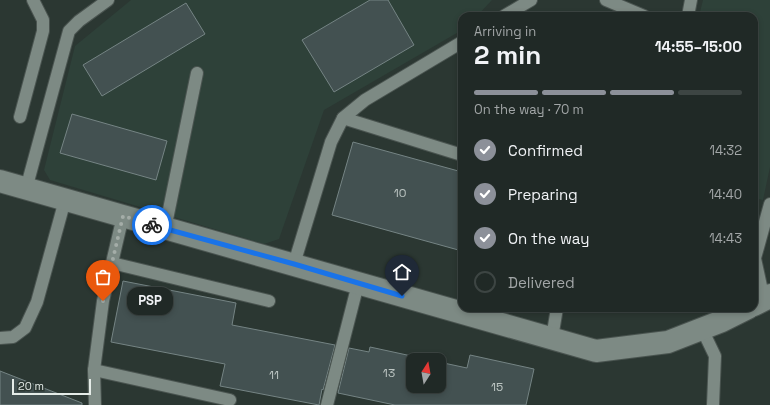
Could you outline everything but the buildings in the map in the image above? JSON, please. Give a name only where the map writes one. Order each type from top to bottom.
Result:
[{"type":"street","points":[[0,181],[458,312]]},
{"type":"street","points":[[459,312],[596,350],[668,342],[722,321],[740,312]]},
{"type":"lane","points":[[20,117],[43,31],[43,20],[33,0]]},
{"type":"lane","points":[[26,188],[69,31],[79,21],[108,0]]},
{"type":"lane","points":[[511,12],[531,0]]},
{"type":"lane","points":[[606,0],[634,12]]},
{"type":"lane","points":[[689,12],[691,0]]},
{"type":"lane","points":[[294,264],[331,142],[343,118],[364,100],[458,44]]},
{"type":"lane","points":[[165,229],[197,73]]},
{"type":"lane","points":[[343,118],[458,154]]},
{"type":"lane","points":[[0,338],[13,337],[25,328],[38,302],[65,200]]},
{"type":"lane","points":[[758,246],[770,204]]},
{"type":"lane","points":[[95,405],[94,370],[103,301],[123,216]]},
{"type":"lane","points":[[112,263],[269,301]]},
{"type":"lane","points":[[327,405],[358,284]]},
{"type":"lane","points":[[758,290],[759,302]]},
{"type":"lane","points":[[552,338],[556,312]]},
{"type":"lane","points":[[702,328],[715,356],[713,405]]},
{"type":"lane","points":[[94,370],[230,400]]},
{"type":"shaded area","points":[[131,0],[492,0],[481,12],[458,12],[458,32],[324,110],[279,239],[264,244],[50,180],[44,170],[75,46]]},
{"type":"shaded area","points":[[703,0],[770,0],[770,167],[763,200],[758,199],[758,12],[700,12]]},
{"type":"way so far","points":[[103,301],[123,216],[152,225]]},
{"type":"place","name":"PSP","points":[[103,301]]},
{"type":"route","points":[[152,225],[294,264],[402,296]]}]
